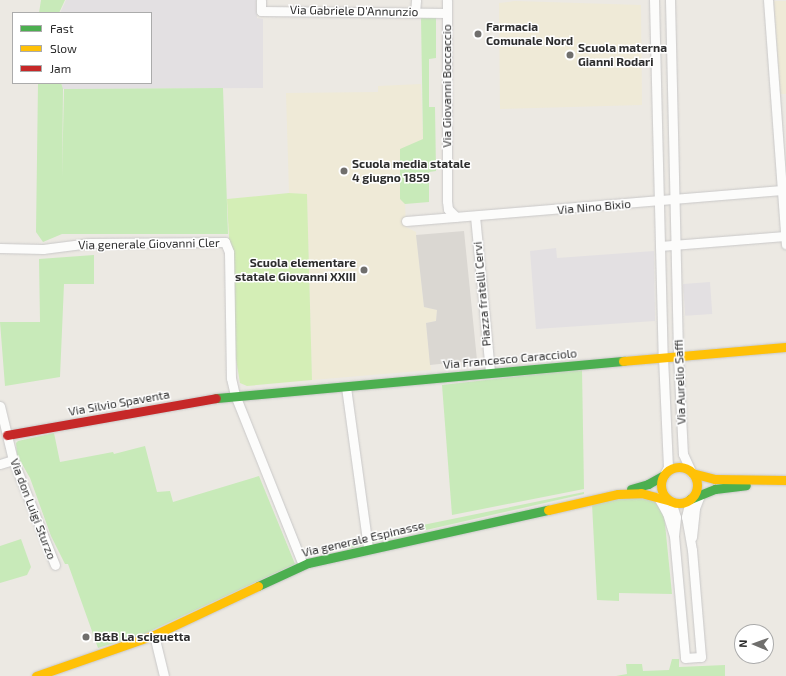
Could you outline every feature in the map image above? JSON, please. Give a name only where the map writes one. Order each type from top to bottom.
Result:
[{"type":"street","name":"Via Gabriele D'Annunzio","points":[[261,0],[261,11],[447,13]]},
{"type":"street","points":[[415,12],[416,0]]},
{"type":"street","name":"Via Giovanni Boccaccio","points":[[446,0],[447,201],[448,209],[456,218]]},
{"type":"street","name":"Via Aurelio Saffi","points":[[654,0],[662,357],[668,467],[664,475]]},
{"type":"street","name":"Via Aurelio Saffi","points":[[670,0],[680,403],[683,454],[692,474]]},
{"type":"street","points":[[660,246],[786,240],[768,0]]},
{"type":"street","points":[[654,14],[670,14]]},
{"type":"street","points":[[656,109],[673,108]]},
{"type":"street","name":"Via Nino Bixio","points":[[406,221],[782,190]]},
{"type":"street","name":"Piazza fratelli Cervi","points":[[475,216],[490,372]]},
{"type":"street","name":"Via generale Giovanni Cler","points":[[0,248],[43,249],[90,243],[225,242],[229,252],[231,378],[235,395],[303,565]]},
{"type":"street","points":[[661,288],[677,287]]},
{"type":"street","name":"Via Francesco Caracciolo","points":[[235,395],[346,387],[490,372],[786,347]]},
{"type":"street","points":[[346,387],[368,548]]},
{"type":"street","name":"Via Silvio Spaventa","points":[[6,435],[235,395]]},
{"type":"street","points":[[665,404],[680,403]]},
{"type":"street","name":"Via don Luigi Sturzo","points":[[0,406],[13,460],[55,564]]},
{"type":"street","points":[[0,464],[13,460]]},
{"type":"street","name":"Via generale Espinasse","points":[[36,676],[154,635],[303,565],[368,548],[618,494],[648,484],[678,467],[692,474],[714,479],[752,478],[765,480],[786,480]]},
{"type":"street","points":[[658,497],[667,513],[674,536],[685,658],[701,657],[692,550],[686,517],[690,499],[696,490],[692,474]]},
{"type":"street","points":[[664,475],[662,492],[671,501],[676,524],[674,536]]},
{"type":"street","name":"Via generale Espinasse","points":[[618,494],[641,493],[681,503],[715,490],[765,480]]},
{"type":"street","points":[[692,550],[695,508],[700,495]]},
{"type":"street","points":[[680,602],[696,601]]},
{"type":"street","points":[[154,635],[164,676]]},
{"type":"shaded area","points":[[66,0],[256,0],[257,18],[263,19],[263,88],[61,89],[61,84],[152,84],[152,12],[60,12]]},
{"type":"shaded area","name":"Scuola materna Gianni Rodari","points":[[515,1],[641,5],[642,105],[500,109],[499,3]]},
{"type":"shaded area","points":[[774,1],[786,1],[786,94],[780,94]]},
{"type":"shaded area","points":[[421,84],[423,139],[400,198],[405,204],[406,227],[416,232],[424,307],[437,310],[436,321],[426,323],[431,370],[312,380],[307,194],[289,193],[286,93],[378,92],[378,86]]},
{"type":"shaded area","points":[[464,231],[477,360],[430,365],[426,323],[436,321],[437,310],[424,307],[416,235]]},
{"type":"shaded area","points":[[556,248],[557,258],[654,251],[655,321],[536,329],[530,251]]},
{"type":"shaded area","points":[[710,282],[712,314],[685,316],[683,284]]},
{"type":"green space","points":[[41,0],[65,0],[59,12],[39,12]]},
{"type":"green space","points":[[421,18],[436,18],[436,58],[429,59],[429,107],[435,107],[436,171],[429,172],[429,202],[405,204],[400,199],[400,149],[423,139]]},
{"type":"green space","points":[[38,84],[61,84],[63,89],[62,178],[64,89],[223,88],[228,234],[62,234],[43,242],[36,232]]},
{"type":"green space","points":[[289,193],[307,194],[312,380],[247,386],[240,383],[235,353],[227,199]]},
{"type":"green space","points":[[94,255],[94,284],[64,284],[60,377],[5,386],[0,322],[40,322],[39,259]]},
{"type":"green space","points":[[582,369],[584,489],[452,515],[442,385]]},
{"type":"green space","points":[[54,433],[60,462],[113,452],[114,454],[145,446],[157,492],[170,491],[173,502],[259,476],[295,564],[144,634],[98,648],[68,564],[65,564],[51,536],[30,478],[17,455],[16,443],[18,441]]},
{"type":"green space","points":[[584,492],[584,494],[426,530],[418,526]]},
{"type":"green space","points":[[632,495],[655,502],[664,514],[672,594],[619,593],[619,601],[597,600],[592,504]]},
{"type":"green space","points":[[400,532],[401,536],[348,549],[347,545]]},
{"type":"green space","points":[[21,539],[31,567],[27,575],[0,583],[0,546]]},
{"type":"green space","points":[[672,659],[679,659],[679,667],[725,665],[725,676],[616,676],[627,674],[626,664],[642,664],[643,671],[669,670]]},
{"type":"traffic: fast","points":[[216,398],[623,361]]},
{"type":"traffic: fast","points":[[631,489],[648,484],[664,475]]},
{"type":"traffic: fast","points":[[690,499],[715,489],[746,485]]},
{"type":"traffic: fast","points":[[258,586],[308,563],[548,510]]},
{"type":"traffic: slow","points":[[623,361],[786,347]]},
{"type":"traffic: slow","points":[[679,467],[692,472],[697,485],[692,498],[679,503],[666,498],[661,485],[666,472],[679,467]]},
{"type":"traffic: slow","points":[[692,473],[715,479],[786,480]]},
{"type":"traffic: slow","points":[[548,510],[618,494],[641,493],[671,501]]},
{"type":"traffic: slow","points":[[36,676],[154,635],[258,586]]},
{"type":"traffic: jam","points":[[7,435],[216,398]]},
{"type":"place","name":"Farmacia Comunale Nord","points":[[478,34]]},
{"type":"place","name":"Scuola materna Gianni Rodari","points":[[570,55]]},
{"type":"place","name":"Scuola media statale 4 giugno 1859","points":[[344,171]]},
{"type":"place","name":"Scuola elementare statale Giovanni XXIII","points":[[364,270]]},
{"type":"place","name":"B&B La sciguetta","points":[[86,637]]}]
